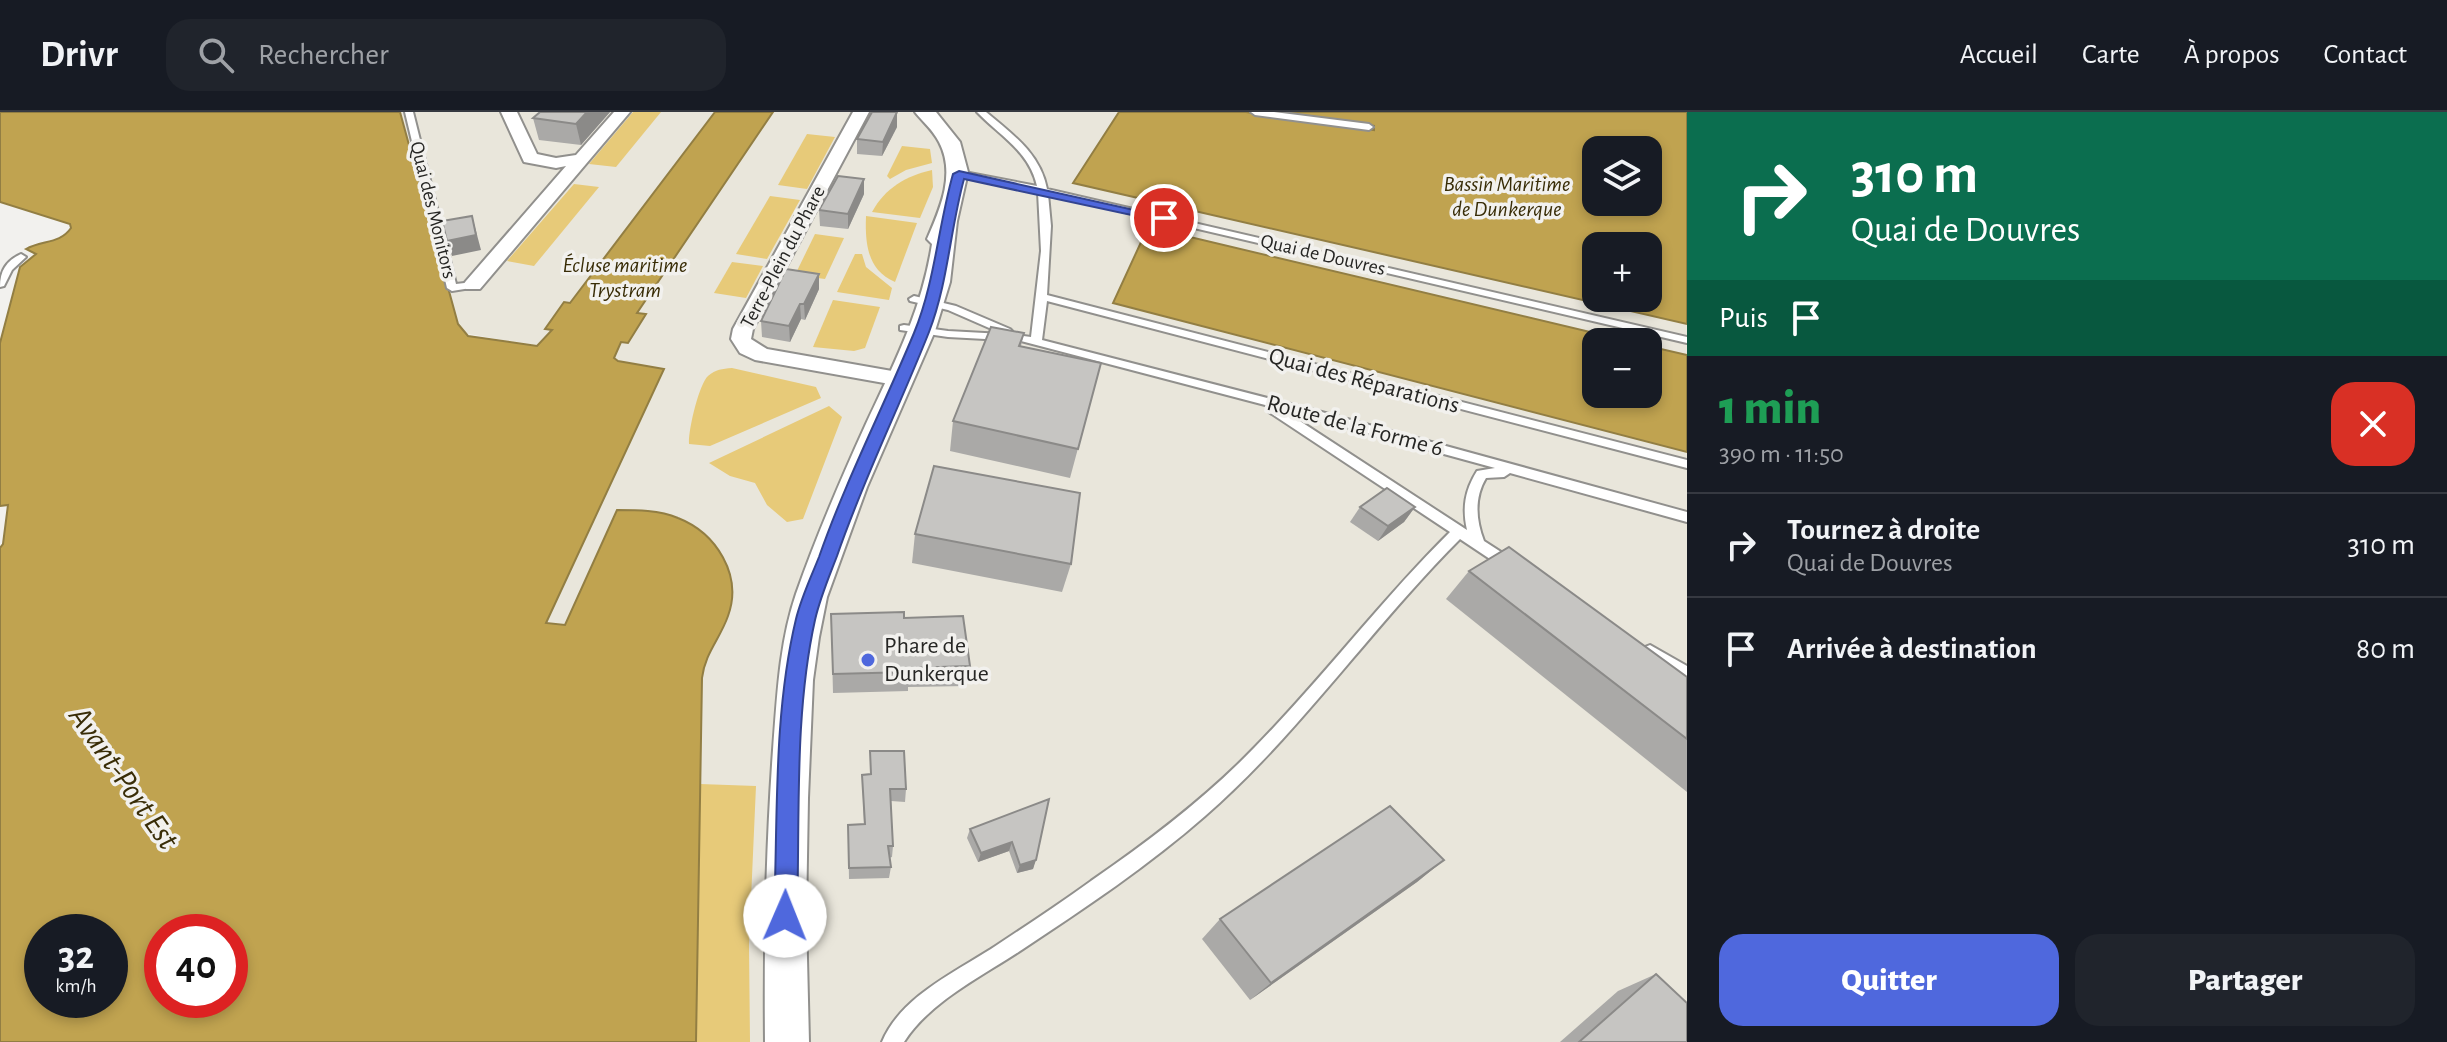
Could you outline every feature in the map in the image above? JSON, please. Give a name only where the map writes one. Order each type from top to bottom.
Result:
[{"type":"street","points":[[509,112],[530,158],[550,163],[582,159]]},
{"type":"street","points":[[473,285],[622,112]]},
{"type":"street","name":"Terre-Plein du Phare","points":[[861,112],[743,329],[741,339],[747,348],[762,355],[894,378]]},
{"type":"street","points":[[787,1042],[787,870],[798,661],[811,597],[922,301],[939,274],[946,221],[959,174],[950,141],[925,112]]},
{"type":"lane","name":"Quai des Monitors","points":[[409,112],[452,288],[473,285]]},
{"type":"lane","points":[[981,112],[1032,161],[1041,190],[1047,232],[1036,342]]},
{"type":"lane","points":[[1255,112],[1369,127]]},
{"type":"lane","name":"Quai de Douvres","points":[[959,174],[1041,190],[1687,340]]},
{"type":"lane","points":[[0,284],[8,268],[21,257]]},
{"type":"lane","name":"Quai des Réparations","points":[[1042,297],[1687,464]]},
{"type":"lane","name":"Route de la Forme 6","points":[[922,301],[952,308],[1021,338],[1687,517]]},
{"type":"lane","name":"Route de la Forme 6","points":[[913,330],[1021,338]]},
{"type":"lane","points":[[1255,400],[1283,414],[1528,576]]},
{"type":"lane","points":[[1479,545],[1470,519],[1478,478],[1489,472],[1529,473]]},
{"type":"lane","points":[[892,1042],[906,1021],[936,996],[1131,864],[1230,782],[1288,721],[1415,573],[1459,532]]},
{"type":"lane","points":[[1634,642],[1687,674]]},
{"type":"shaded area","points":[[400,112],[1119,112],[1074,183],[1582,300],[1582,312],[1635,312],[1687,324],[1687,1042],[696,1042],[702,678],[705,658],[729,616],[617,510],[565,625],[545,624],[663,370],[614,359],[621,342],[628,343],[637,314],[564,302],[545,329],[552,330],[537,346],[463,333]]},
{"type":"shaded area","points":[[633,112],[661,112],[616,167],[589,164]]},
{"type":"shaded area","points":[[807,134],[835,137],[807,189],[778,185]]},
{"type":"shaded area","points":[[902,146],[930,149],[932,163],[906,170],[890,179],[887,176]]},
{"type":"shaded area","points":[[932,170],[933,187],[920,218],[872,212],[883,196],[897,184]]},
{"type":"shaded area","points":[[574,184],[599,187],[534,266],[507,261]]},
{"type":"shaded area","points":[[770,196],[800,200],[767,259],[736,254]]},
{"type":"shaded area","points":[[866,216],[917,223],[895,282],[873,263],[867,246]]},
{"type":"shaded area","points":[[815,234],[844,238],[825,279],[795,275]]},
{"type":"shaded area","points":[[855,254],[862,254],[866,267],[892,288],[889,300],[837,292]]},
{"type":"shaded area","points":[[732,262],[763,266],[746,298],[714,293]]},
{"type":"shaded area","points":[[833,300],[880,307],[865,348],[854,351],[813,347]]},
{"type":"shaded area","points":[[732,368],[816,387],[821,398],[710,446],[689,444],[701,388],[708,376]]},
{"type":"shaded area","points":[[829,406],[842,417],[803,519],[787,522],[767,505],[755,483],[730,476],[709,463]]},
{"type":"shaded area","points":[[700,784],[756,786],[749,944],[750,1042],[696,1042]]},
{"type":"water","points":[[0,112],[400,112],[458,324],[468,336],[537,346],[552,330],[545,329],[564,302],[570,303],[715,112],[773,112],[637,313],[646,314],[628,343],[621,342],[614,358],[618,361],[664,369],[546,623],[565,625],[617,510],[663,513],[692,525],[714,545],[729,571],[732,601],[725,624],[706,661],[702,678],[696,1042],[0,1042],[0,548],[8,505],[0,506],[0,343],[20,267],[36,254],[26,249],[67,233],[70,224],[0,202]]},
{"type":"water","name":"Bassin Maritime de Dunkerque","points":[[1119,112],[1246,112],[1374,130],[1374,126],[1267,112],[1687,112],[1687,324],[1635,312],[1662,312],[1662,232],[1582,232],[1582,300],[1073,183]]},
{"type":"water","points":[[1148,227],[1582,330],[1582,408],[1662,408],[1662,349],[1687,355],[1687,452],[1113,303]]},
{"type":"building","points":[[540,112],[587,112],[576,124],[533,118]]},
{"type":"building","points":[[872,112],[897,112],[883,142],[857,139]]},
{"type":"building","points":[[838,176],[864,179],[848,214],[819,210]]},
{"type":"building","points":[[472,216],[476,235],[447,241],[442,221]]},
{"type":"building","points":[[786,269],[819,274],[789,326],[761,321]]},
{"type":"building","points":[[991,327],[1024,333],[1019,346],[1101,363],[1078,449],[953,421]]},
{"type":"building","points":[[934,466],[1080,493],[1071,564],[915,534]]},
{"type":"building","points":[[1387,488],[1415,507],[1388,526],[1360,507]]},
{"type":"building","points":[[1509,547],[1687,677],[1687,739],[1469,571]]},
{"type":"building","points":[[904,612],[904,618],[963,616],[970,666],[909,668],[910,672],[833,674],[831,614]]},
{"type":"building","points":[[870,751],[904,751],[906,789],[890,789],[893,846],[888,846],[891,867],[849,868],[848,825],[865,824],[862,775],[871,774]]},
{"type":"building","points":[[1049,799],[1036,860],[1020,865],[1012,842],[981,853],[970,829]]},
{"type":"building","points":[[1390,806],[1444,860],[1271,983],[1220,919]]},
{"type":"building","points":[[1656,974],[1687,1003],[1687,1042],[1579,1042]]},
{"type":"place","name":"Phare de Dunkerque","points":[[868,660]]},
{"type":"route","points":[[785,916],[792,740],[798,661],[806,617],[852,487],[922,331],[938,282],[946,221],[959,174],[1164,218]]},
{"type":"water label","name":"Écluse maritime Trystram","points":[[625,278]]},
{"type":"water label","name":"Avant-Port Est","points":[[124,778]]}]
